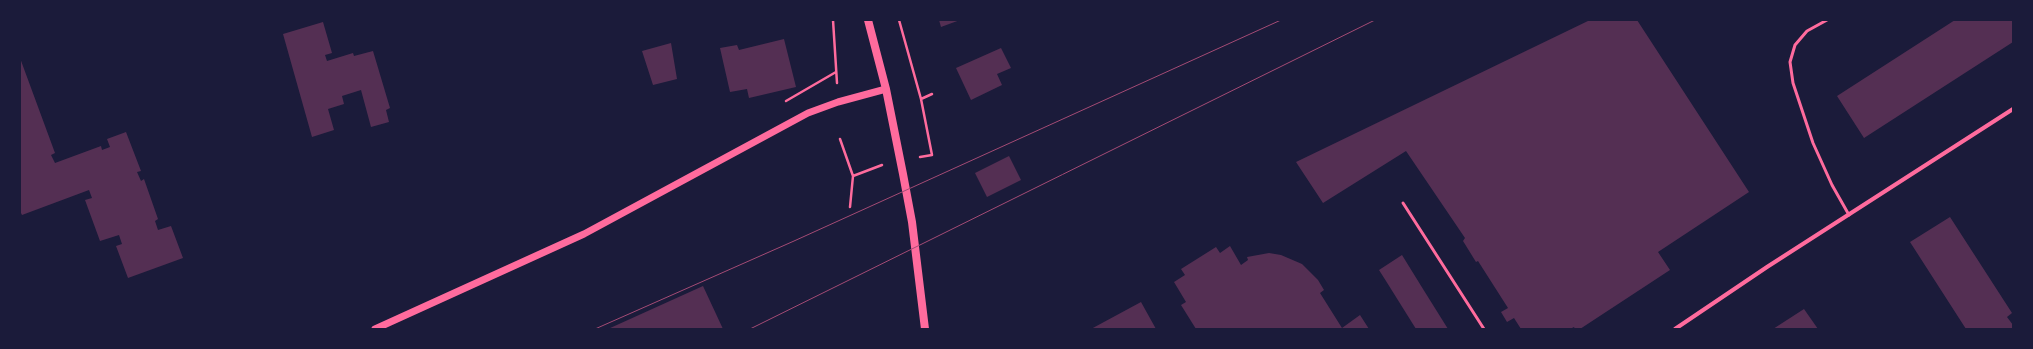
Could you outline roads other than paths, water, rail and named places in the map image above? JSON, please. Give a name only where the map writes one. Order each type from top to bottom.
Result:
[{"type":"main road","points":[[868,20],[886,89],[912,222],[925,329]]},
{"type":"street","points":[[376,329],[584,234],[808,113],[838,102],[886,89]]},
{"type":"street","points":[[1675,329],[2013,110]]},
{"type":"lane","points":[[1827,20],[1807,31],[1795,45],[1790,62],[1794,83],[1813,143],[1832,185],[1849,215]]},
{"type":"lane","points":[[1403,203],[1484,329]]},
{"type":"tram line","points":[[595,329],[794,241],[1281,20]]},
{"type":"tram line","points":[[750,329],[1375,20]]}]
